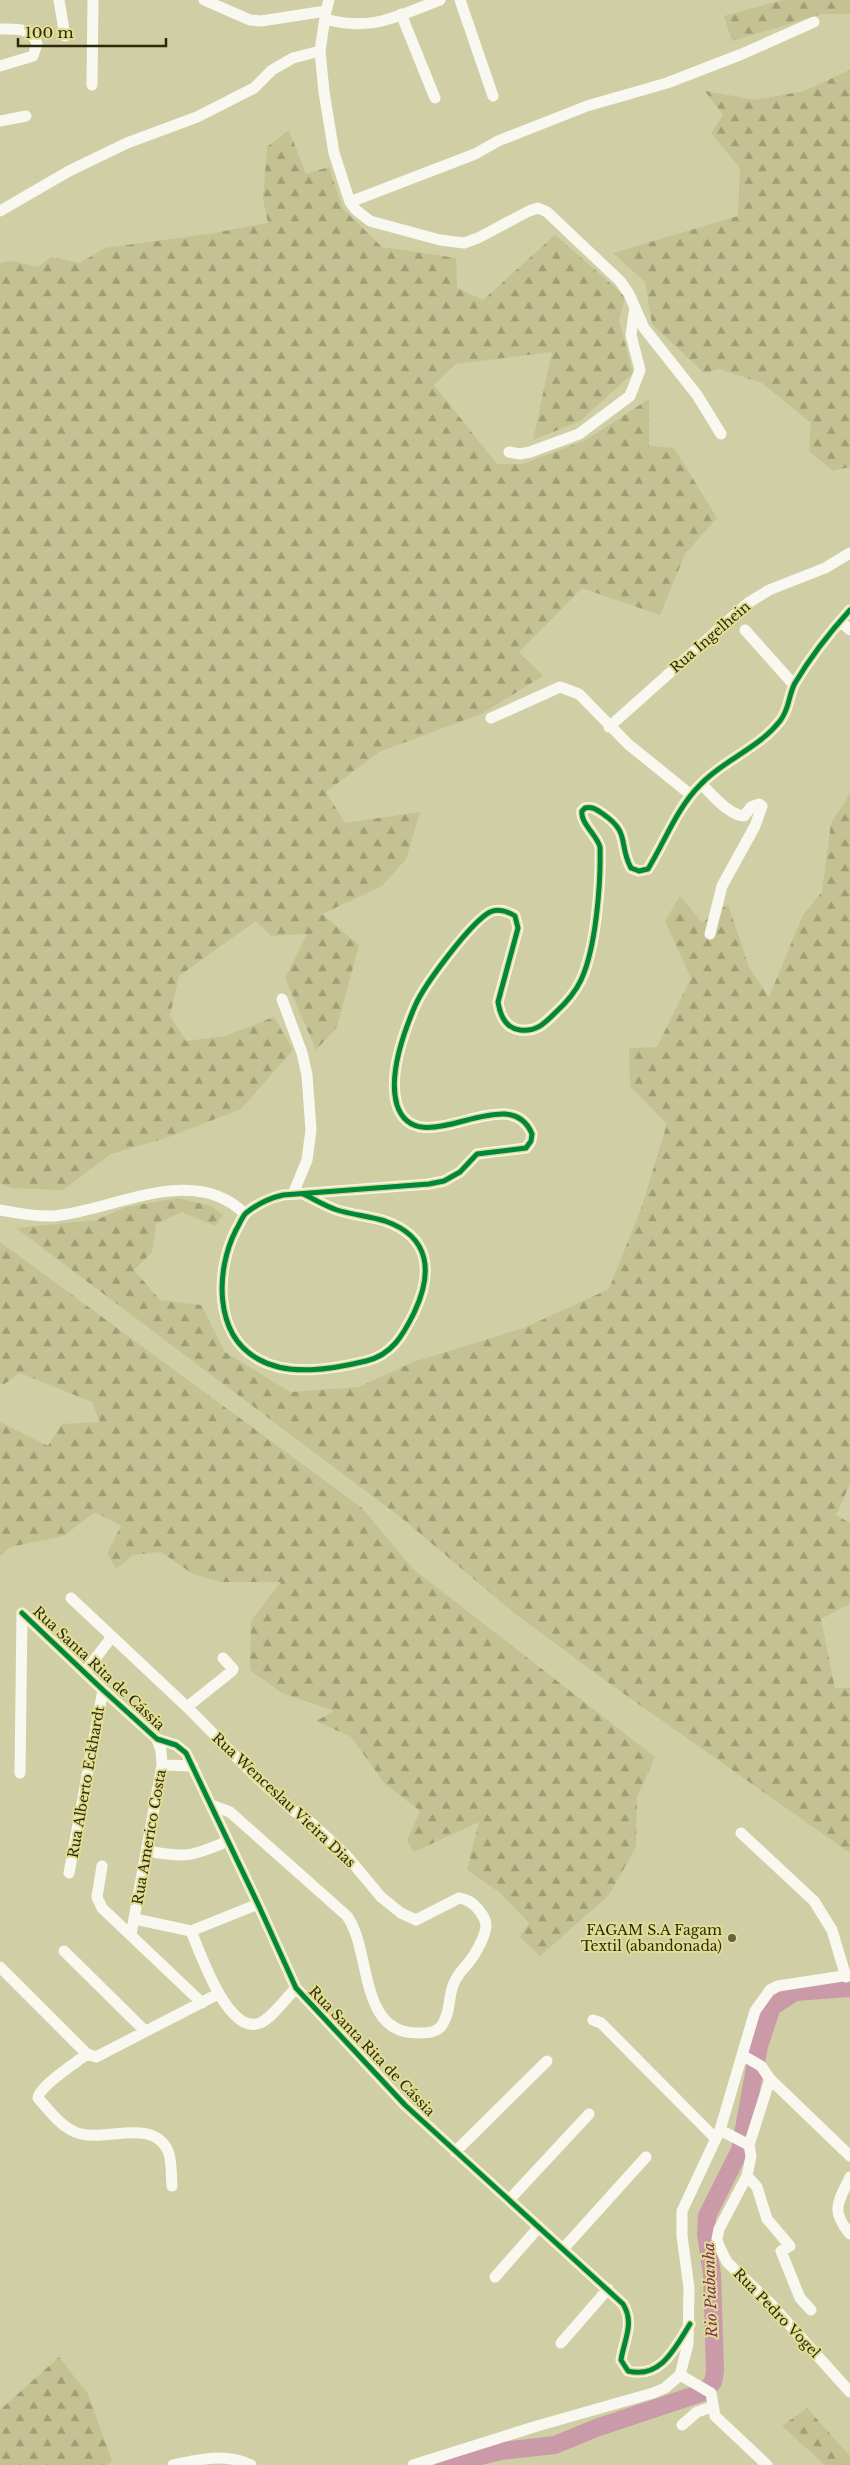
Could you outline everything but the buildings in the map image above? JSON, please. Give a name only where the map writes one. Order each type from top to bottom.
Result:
[{"type":"street","points":[[59,0],[65,36]]},
{"type":"street","points":[[92,85],[93,0]]},
{"type":"street","points":[[204,0],[250,20],[262,21],[327,10],[358,26],[379,23],[440,0]]},
{"type":"street","points":[[460,0],[493,96]]},
{"type":"street","points":[[327,10],[320,51],[324,92],[334,153],[350,202],[356,210],[370,221],[440,240],[464,243],[538,208],[556,221],[620,281],[654,344],[697,395],[721,434]]},
{"type":"street","points":[[401,14],[436,98]]},
{"type":"street","points":[[350,202],[475,154],[498,141],[587,106],[667,83],[742,54],[814,22]]},
{"type":"street","points":[[0,29],[29,32],[37,44],[33,56],[0,66]]},
{"type":"street","points":[[0,211],[68,171],[127,143],[197,116],[254,88],[272,70],[293,58],[320,51]]},
{"type":"street","points":[[0,121],[26,116]]},
{"type":"street","points":[[509,452],[520,454],[530,452],[579,434],[630,396],[640,370],[630,335],[634,307]]},
{"type":"street","name":"Rua Ingelhein","points":[[609,727],[748,603],[769,590],[825,568],[850,553]]},
{"type":"street","points":[[298,1194],[336,1209],[386,1222],[410,1234],[423,1253],[425,1258],[425,1285],[417,1307],[402,1336],[386,1354],[374,1360],[329,1369],[298,1369],[258,1360],[244,1348],[227,1318],[222,1299],[221,1280],[232,1237],[245,1214],[272,1198],[298,1194],[436,1182],[460,1172],[477,1154],[526,1148],[531,1142],[532,1134],[524,1121],[512,1116],[486,1115],[430,1129],[411,1122],[403,1115],[398,1107],[395,1094],[396,1070],[416,1004],[433,976],[476,922],[489,912],[502,910],[515,916],[518,928],[516,942],[498,1002],[500,1013],[504,1021],[514,1030],[536,1030],[542,1026],[571,997],[581,980],[591,948],[600,847],[598,839],[584,821],[582,811],[585,808],[591,807],[616,824],[623,837],[631,868],[644,871],[663,844],[691,795],[701,784],[765,737],[788,710],[794,685],[850,610]]},
{"type":"street","points":[[840,621],[850,630]]},
{"type":"street","points":[[745,630],[794,685]]},
{"type":"street","points":[[491,718],[560,687],[579,694],[609,727],[691,795]]},
{"type":"street","points":[[701,784],[726,808],[740,816],[744,816],[754,805],[759,804],[762,806],[755,826],[722,886],[710,934]]},
{"type":"street","points":[[282,999],[302,1053],[307,1075],[311,1130],[310,1149],[298,1194]]},
{"type":"street","points":[[0,1210],[53,1216],[125,1199],[175,1191],[212,1194],[235,1205],[245,1214]]},
{"type":"street","name":"Rua Wenceslau Vieira Dias","points":[[71,1598],[111,1638],[187,1707],[251,1772],[291,1809],[307,1819],[346,1855],[381,1897],[401,1913],[416,1920],[459,1898],[469,1901],[484,1916],[486,1925],[477,1948],[451,1987],[448,2007],[442,2026],[430,2034],[414,2034],[394,2028],[383,2019],[375,2003],[354,1930],[344,1912],[230,1812],[211,1805]]},
{"type":"street","name":"Rua Santa Rita de Cássia","points":[[20,1773],[22,1613],[157,1739],[176,1745],[186,1753],[296,1988],[405,2105],[623,2304],[629,2317],[628,2333],[621,2360],[628,2372],[644,2373],[657,2368],[673,2352],[690,2324]]},
{"type":"street","points":[[85,1672],[111,1638]]},
{"type":"street","points":[[187,1707],[232,1672],[233,1668],[223,1658]]},
{"type":"street","name":"Rua Alberto Eckhardt","points":[[69,1873],[103,1690]]},
{"type":"street","name":"Rua Americo Costa","points":[[131,1935],[162,1765],[161,1751],[157,1739]]},
{"type":"street","points":[[162,1765],[193,1766]]},
{"type":"street","points":[[412,2465],[425,2463],[537,2426],[653,2393],[665,2388],[680,2375],[686,2360],[690,2324],[689,2288],[681,2223],[682,2211],[720,2134],[751,2060],[755,2011],[770,1990],[783,1984],[848,1976],[832,1930],[814,1901],[741,1832]]},
{"type":"street","points":[[147,1851],[180,1857],[199,1854],[228,1841]]},
{"type":"street","points":[[102,1866],[98,1903],[115,1923],[131,1935],[202,2003]]},
{"type":"street","points":[[134,1919],[191,1931],[258,1904]]},
{"type":"street","points":[[191,1931],[218,1994],[236,2016],[254,2025],[265,2021],[296,1988]]},
{"type":"street","points":[[64,1951],[145,2031]]},
{"type":"street","points":[[0,1967],[88,2054],[100,2056],[218,1994]]},
{"type":"street","points":[[593,2020],[601,2023],[720,2134],[747,2144]]},
{"type":"street","points":[[88,2054],[43,2088],[39,2092],[38,2098],[60,2123],[76,2133],[95,2136],[135,2132],[150,2135],[159,2141],[168,2152],[172,2186]]},
{"type":"street","points":[[751,2060],[850,2156]]},
{"type":"street","points":[[455,2152],[547,2061]]},
{"type":"street","name":"Rua Pedro Vogel","points":[[770,2079],[747,2144],[751,2156],[747,2176],[719,2229],[717,2239],[722,2254],[732,2268],[776,2310],[850,2392]]},
{"type":"street","points":[[509,2200],[589,2114]]},
{"type":"street","points":[[563,2249],[646,2157]]},
{"type":"street","name":"Rua Pedro Vogel","points":[[747,2176],[757,2187],[767,2219],[790,2246],[781,2251],[800,2298],[811,2310]]},
{"type":"street","points":[[850,2177],[837,2212],[839,2220],[850,2234]]},
{"type":"street","points":[[495,2276],[539,2227]]},
{"type":"street","points":[[561,2343],[608,2289]]},
{"type":"street","points":[[680,2375],[711,2394],[714,2416],[767,2465]]},
{"type":"street","points":[[682,2425],[697,2412],[712,2407]]},
{"type":"street","points":[[173,2465],[219,2457],[237,2459],[251,2465]]},
{"type":"green space","points":[[783,0],[850,0],[850,14],[822,14],[732,41],[724,16]]},
{"type":"green space","points":[[850,70],[850,467],[833,471],[809,451],[811,423],[762,383],[719,369],[704,373],[652,324],[645,282],[613,253],[738,216],[740,168],[711,133],[723,115],[705,91],[755,100],[804,91]]},
{"type":"green space","points":[[289,130],[306,174],[329,167],[343,209],[382,247],[456,258],[457,288],[483,300],[555,235],[625,296],[619,321],[633,373],[580,421],[533,440],[552,352],[456,364],[434,385],[497,464],[523,464],[586,440],[649,399],[649,446],[674,448],[717,518],[685,554],[660,615],[582,588],[519,652],[543,676],[483,713],[379,752],[326,792],[345,823],[420,812],[406,859],[382,886],[322,914],[359,945],[337,1027],[316,1050],[285,978],[307,934],[271,936],[256,921],[179,976],[170,1016],[186,1041],[225,1036],[274,1017],[293,1050],[241,1109],[166,1138],[111,1154],[63,1190],[12,1188],[0,1184],[0,263],[12,261],[38,267],[51,257],[80,263],[105,248],[208,234],[268,223],[263,199],[267,147]]},
{"type":"green space","points":[[850,794],[850,1484],[836,1515],[850,1523],[850,1604],[821,1619],[835,1688],[850,1688],[850,1853],[613,1686],[514,1613],[404,1520],[16,1228],[96,1220],[126,1207],[178,1198],[211,1206],[223,1215],[215,1226],[182,1212],[156,1224],[152,1252],[134,1270],[160,1300],[201,1305],[225,1352],[290,1392],[359,1387],[413,1362],[524,1328],[609,1289],[642,1206],[667,1124],[630,1086],[629,1048],[657,1047],[691,978],[665,921],[680,896],[702,923],[728,904],[749,967],[769,997],[803,915],[822,892],[831,823]]},
{"type":"green space","points":[[0,1242],[362,1508],[413,1569],[655,1757],[637,1797],[636,1847],[609,1895],[540,1956],[520,1937],[529,1923],[499,1892],[467,1870],[479,1822],[414,1852],[407,1841],[420,1811],[385,1784],[351,1737],[316,1721],[334,1711],[282,1693],[250,1670],[251,1621],[281,1582],[221,1582],[193,1574],[161,1552],[133,1555],[116,1569],[107,1553],[121,1526],[95,1512],[64,1536],[10,1547],[0,1556],[0,1422],[48,1446],[62,1424],[100,1422],[92,1402],[20,1373],[3,1385],[0,1383]]},
{"type":"green space","points":[[59,2357],[88,2394],[112,2461],[106,2465],[0,2465],[0,2410]]},
{"type":"green space","points":[[807,2408],[850,2456],[850,2465],[825,2465],[782,2426]]},
{"type":"waterway","name":"Rio Piabanha","points":[[444,2465],[501,2451],[555,2445],[596,2428],[704,2392],[713,2382],[715,2371],[712,2274],[706,2234],[707,2216],[740,2150],[759,2046],[772,2007],[795,1992],[850,1988]]},
{"type":"cycle path","points":[[303,1194],[337,1210],[385,1221],[400,1228],[412,1236],[424,1258],[424,1284],[414,1313],[396,1343],[375,1358],[340,1367],[297,1370],[270,1365],[243,1348],[233,1334],[226,1317],[222,1281],[229,1246],[243,1217],[259,1205],[283,1195],[429,1184],[444,1181],[460,1172],[477,1154],[526,1148],[531,1141],[532,1134],[520,1119],[504,1114],[484,1116],[442,1126],[423,1127],[408,1121],[397,1105],[394,1081],[398,1055],[406,1029],[420,996],[449,955],[472,928],[490,912],[503,911],[515,916],[518,928],[498,1002],[500,1012],[507,1024],[520,1030],[531,1030],[547,1021],[566,1002],[579,985],[586,967],[594,933],[600,878],[600,847],[586,824],[582,811],[585,808],[592,808],[612,821],[621,833],[627,860],[631,868],[639,871],[648,869],[678,814],[700,785],[719,768],[751,747],[780,721],[786,711],[795,683],[821,645],[850,610]]},
{"type":"cycle path","points":[[22,1613],[157,1739],[176,1745],[186,1753],[296,1988],[405,2105],[623,2304],[628,2318],[628,2332],[621,2360],[628,2371],[640,2372],[649,2370],[666,2360],[690,2324]]},
{"type":"place","name":"FAGAM S.A Fagam Textil (abandonada)","points":[[732,1938]]}]
